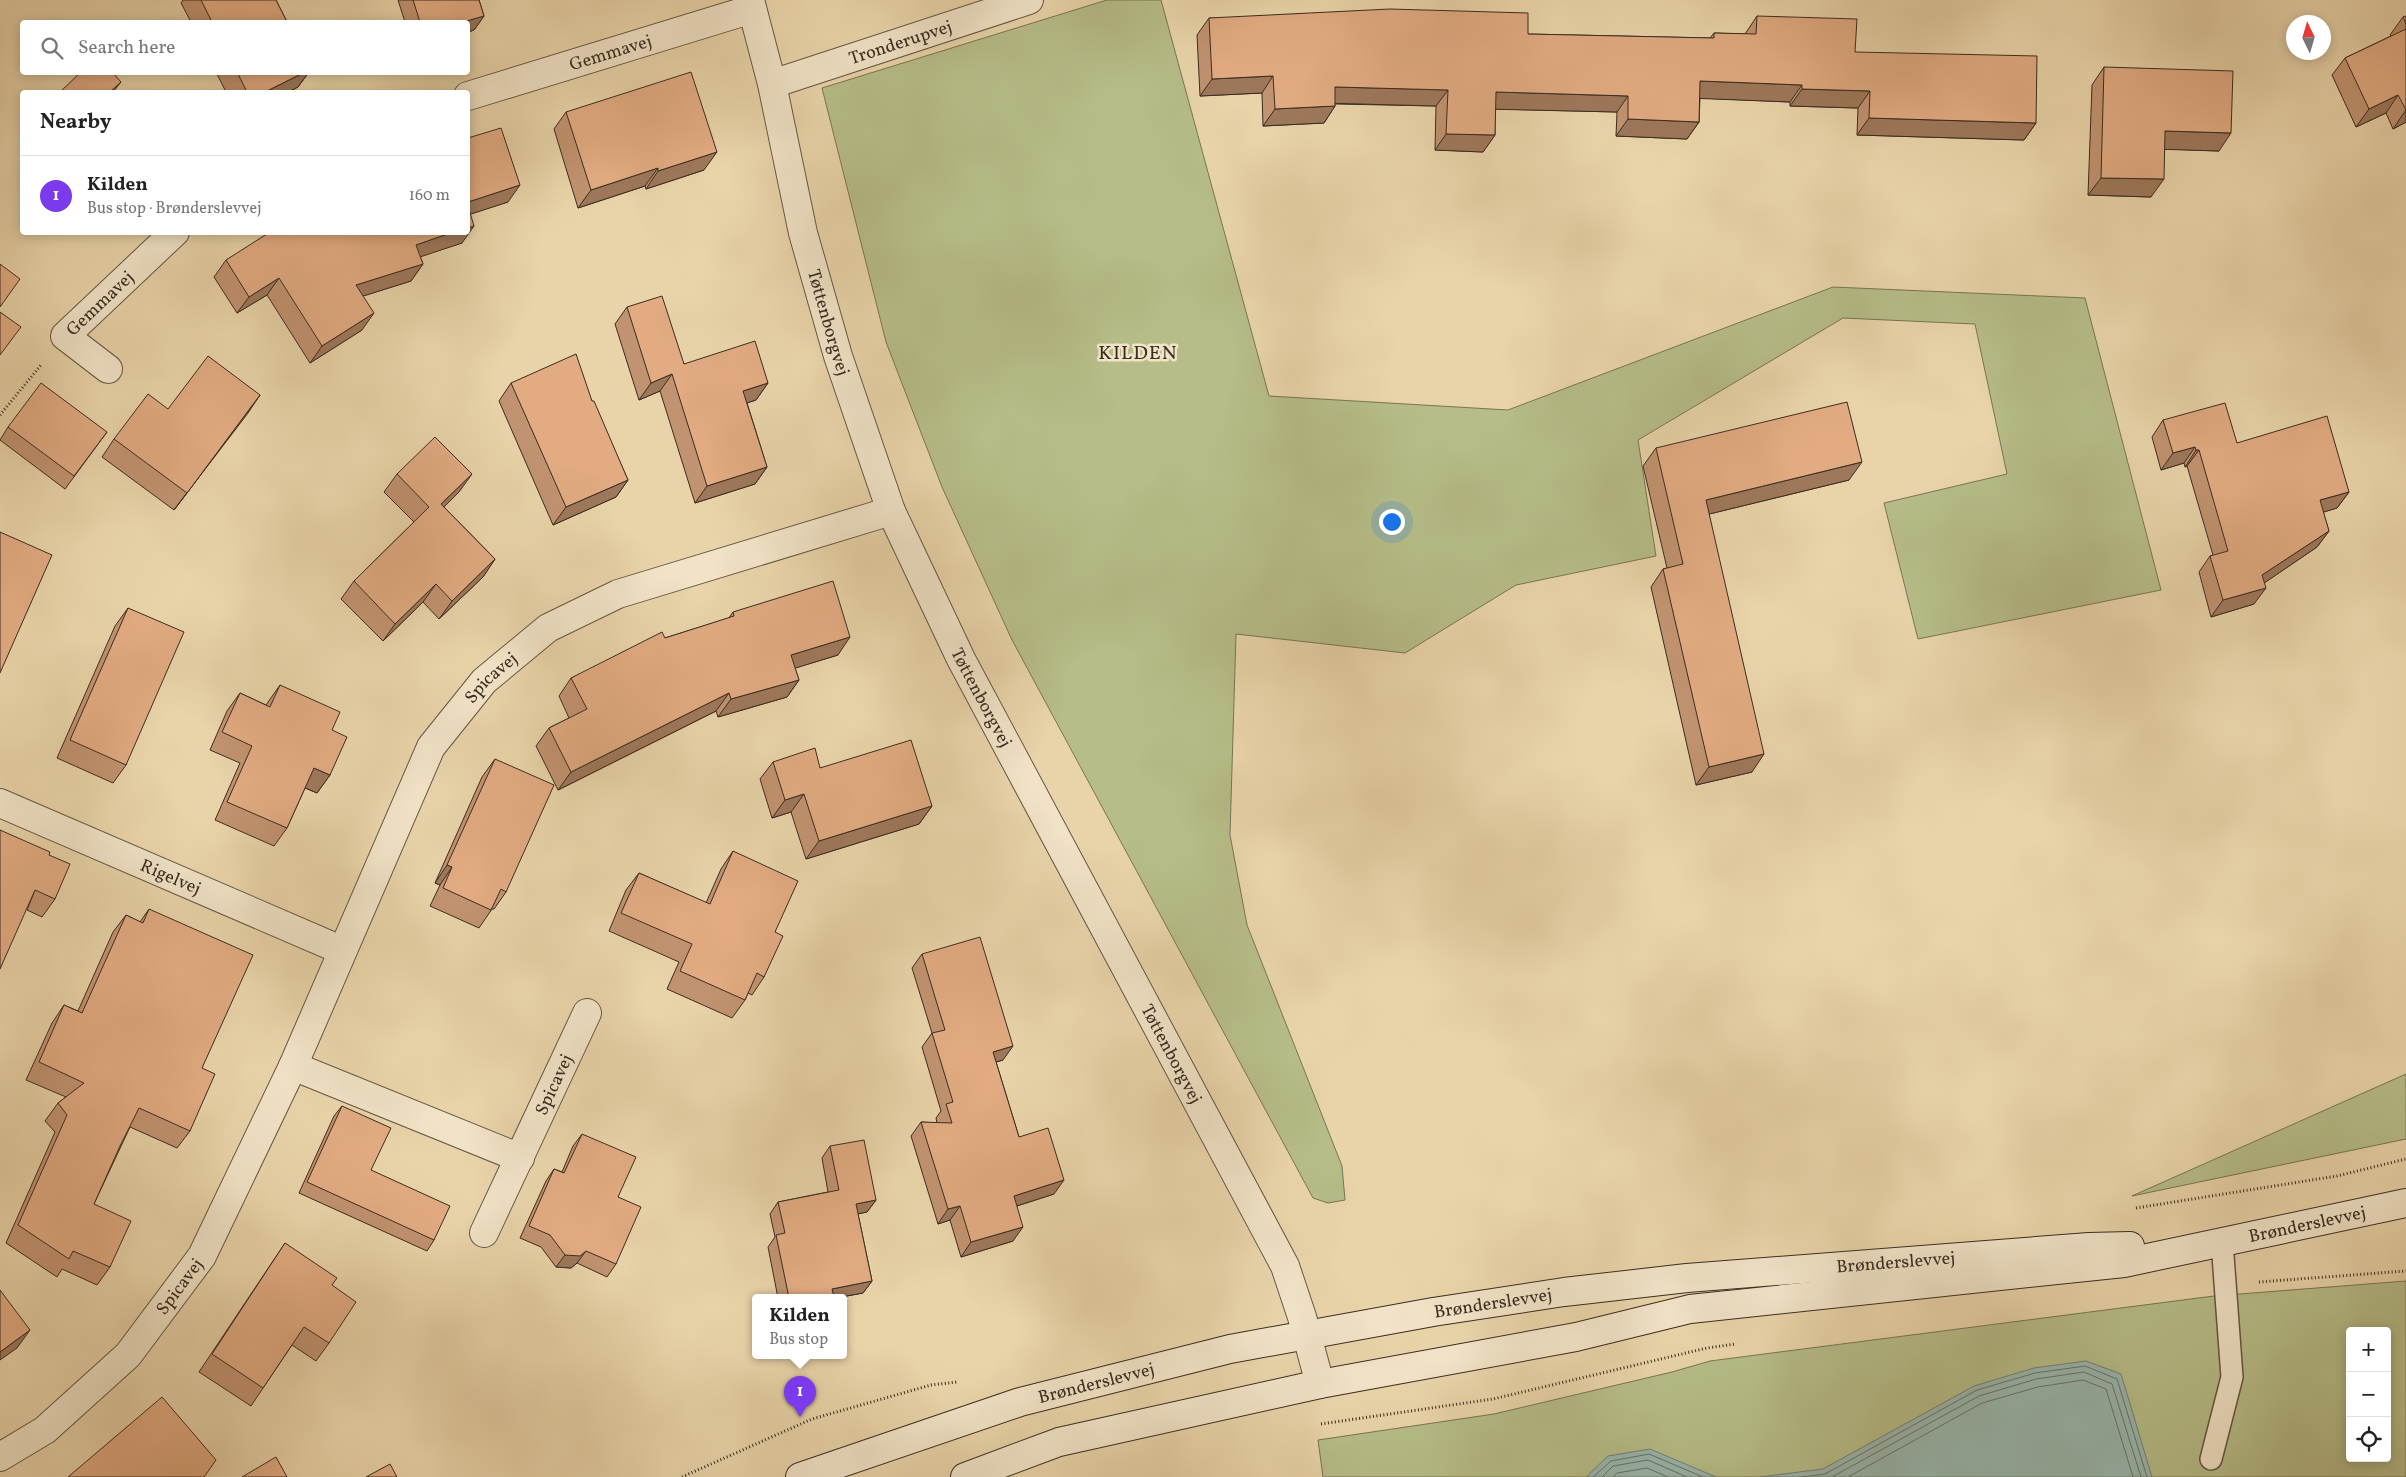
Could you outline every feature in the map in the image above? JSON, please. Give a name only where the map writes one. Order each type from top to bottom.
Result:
[{"type":"street","name":"Tronderupvej","points":[[772,84],[1029,0]]},
{"type":"street","name":"Tøttenborgvej","points":[[751,4],[772,84],[804,232],[838,356],[891,511],[962,659],[1285,1266],[1308,1334],[1320,1384]]},
{"type":"street","name":"Gemmavej","points":[[470,95],[751,4]]},
{"type":"street","name":"Gemmavej","points":[[108,369],[65,336],[172,235]]},
{"type":"street","name":"Spicavej","points":[[0,1457],[45,1430],[128,1355],[202,1256],[293,1066],[431,747],[484,682],[548,628],[618,594],[891,511]]},
{"type":"street","name":"Rigelvej","points":[[0,803],[342,950]]},
{"type":"street","name":"Spicavej","points":[[484,1233],[588,1013]]},
{"type":"street","points":[[293,1066],[520,1158]]},
{"type":"street","name":"Brønderslevvej","points":[[965,1477],[1059,1442],[1320,1384],[1576,1337],[1690,1309],[2124,1263],[2406,1202]]},
{"type":"street","name":"Brønderslevvej","points":[[800,1477],[1020,1402],[1230,1349],[1308,1334],[1564,1292],[1687,1278],[2089,1247],[2214,1243]]},
{"type":"lane","points":[[2211,1459],[2232,1377],[2226,1284],[2214,1243]]},
{"type":"path","points":[[0,415],[65,336]]},
{"type":"path","points":[[2226,1284],[2406,1271]]},
{"type":"path","points":[[1316,1425],[1493,1399],[1706,1348],[1736,1344]]},
{"type":"green space","points":[[1107,0],[1161,0],[1269,396],[1508,410],[1833,287],[2085,298],[2161,590],[1918,639],[1884,503],[2007,474],[1975,324],[1843,318],[1638,440],[1656,556],[1516,585],[1405,653],[1236,634],[1230,835],[1247,925],[1342,1166],[1345,1200],[1328,1203],[1313,1198],[1012,640],[942,487],[886,342],[822,88]]},
{"type":"green space","points":[[2406,1074],[2406,1139],[2132,1196]]},
{"type":"green space","points":[[2406,1281],[2406,1477],[1323,1477],[1318,1440],[1494,1414],[1672,1372],[1710,1361],[2214,1296]]},
{"type":"water","points":[[2086,1361],[2121,1374],[2152,1477],[1760,1477],[1823,1469],[1974,1386],[2034,1368]]},
{"type":"water","points":[[1650,1449],[1716,1477],[1586,1477],[1608,1456]]},
{"type":"building","points":[[201,0],[276,0],[286,20],[211,20]]},
{"type":"building","points":[[413,0],[479,0],[484,16],[470,20],[419,20]]},
{"type":"building","points":[[1390,9],[1528,13],[1528,34],[1714,38],[1714,33],[1756,34],[1757,16],[1857,19],[1855,52],[2037,56],[2036,123],[1869,118],[1870,91],[1802,89],[1802,85],[1700,81],[1699,122],[1628,119],[1628,96],[1496,92],[1495,135],[1446,134],[1448,90],[1335,87],[1335,106],[1275,109],[1273,76],[1212,79],[1209,18]]},
{"type":"building","points":[[2406,29],[2406,110],[2398,95],[2369,109],[2345,58]]},
{"type":"building","points":[[2104,67],[2233,71],[2231,133],[2165,131],[2164,179],[2101,178]]},
{"type":"building","points":[[691,72],[717,152],[658,171],[658,168],[591,190],[566,112]]},
{"type":"building","points":[[78,75],[115,75],[121,82],[112,90],[62,90]]},
{"type":"building","points":[[238,75],[299,75],[269,90],[246,90]]},
{"type":"building","points":[[501,128],[520,185],[470,201],[470,137]]},
{"type":"building","points":[[470,213],[474,226],[470,227]]},
{"type":"building","points":[[265,235],[444,235],[416,245],[423,264],[356,285],[374,313],[322,346],[279,278],[249,297],[226,260]]},
{"type":"building","points":[[0,264],[20,279],[0,307]]},
{"type":"building","points":[[662,296],[684,364],[755,341],[768,383],[743,391],[767,467],[707,486],[672,374],[651,383],[627,307]]},
{"type":"building","points":[[0,312],[21,327],[0,355]]},
{"type":"building","points":[[576,354],[592,401],[594,401],[628,480],[566,507],[511,383]]},
{"type":"building","points":[[208,356],[260,395],[187,493],[114,439],[148,394],[168,409]]},
{"type":"building","points":[[41,383],[107,432],[74,476],[8,427]]},
{"type":"building","points":[[1847,402],[1862,462],[1706,500],[1764,754],[1709,767],[1663,569],[1683,564],[1656,448]]},
{"type":"building","points":[[2225,403],[2237,443],[2327,416],[2349,492],[2320,500],[2329,531],[2262,575],[2266,588],[2223,600],[2210,556],[2228,551],[2199,450],[2196,450],[2195,447],[2173,453],[2163,420]]},
{"type":"building","points":[[435,437],[472,474],[441,504],[495,559],[452,601],[436,584],[395,624],[354,581],[429,507],[397,474]]},
{"type":"building","points":[[0,532],[52,555],[0,673]]},
{"type":"building","points":[[833,581],[850,637],[791,655],[799,680],[731,699],[729,693],[571,772],[549,728],[587,709],[571,678],[662,632],[665,638],[734,616],[733,612]]},
{"type":"building","points":[[128,608],[184,632],[126,765],[70,740]]},
{"type":"building","points":[[280,685],[340,712],[332,730],[347,737],[330,775],[314,768],[287,828],[227,802],[252,746],[222,732],[240,693],[270,707]]},
{"type":"building","points":[[911,740],[932,806],[819,841],[804,794],[785,800],[773,762],[815,748],[820,768]]},
{"type":"building","points":[[495,759],[554,785],[506,892],[501,889],[491,910],[443,888],[452,867],[447,865]]},
{"type":"building","points":[[0,830],[50,852],[49,855],[70,864],[55,899],[35,890],[0,969]]},
{"type":"building","points":[[733,851],[798,881],[775,932],[783,936],[764,977],[757,973],[745,1000],[680,971],[692,944],[621,913],[639,873],[710,904]]},
{"type":"building","points":[[149,909],[253,955],[202,1068],[215,1074],[190,1131],[139,1108],[120,1146],[94,1204],[131,1221],[110,1267],[73,1251],[69,1259],[18,1225],[67,1115],[58,1103],[84,1083],[39,1062],[64,1005],[82,1013],[126,915],[143,923]]},
{"type":"building","points":[[980,937],[1013,1046],[993,1052],[1019,1137],[1048,1128],[1064,1180],[1014,1196],[1023,1227],[971,1242],[960,1206],[948,1209],[921,1122],[952,1123],[946,1104],[953,1102],[932,1033],[945,1030],[922,954]]},
{"type":"building","points":[[342,1106],[391,1128],[371,1170],[450,1206],[434,1240],[307,1182]]},
{"type":"building","points":[[582,1134],[636,1157],[618,1197],[641,1207],[616,1264],[586,1251],[580,1256],[565,1255],[550,1235],[529,1226],[554,1169],[564,1173]]},
{"type":"building","points":[[864,1140],[876,1200],[856,1204],[872,1281],[832,1289],[833,1294],[788,1294],[776,1235],[785,1233],[778,1202],[839,1190],[830,1146]]},
{"type":"building","points":[[285,1243],[337,1278],[332,1285],[356,1302],[329,1343],[304,1327],[263,1388],[212,1354]]},
{"type":"building","points":[[0,1290],[30,1330],[0,1352]]},
{"type":"building","points":[[162,1397],[216,1460],[204,1477],[68,1477]]},
{"type":"building","points":[[276,1457],[287,1477],[242,1477]]},
{"type":"building","points":[[390,1464],[397,1477],[366,1477]]},
{"type":"place","name":"Kilden","points":[[800,1417]]},
{"type":"district","name":"KILDEN","points":[[1138,352]]}]
